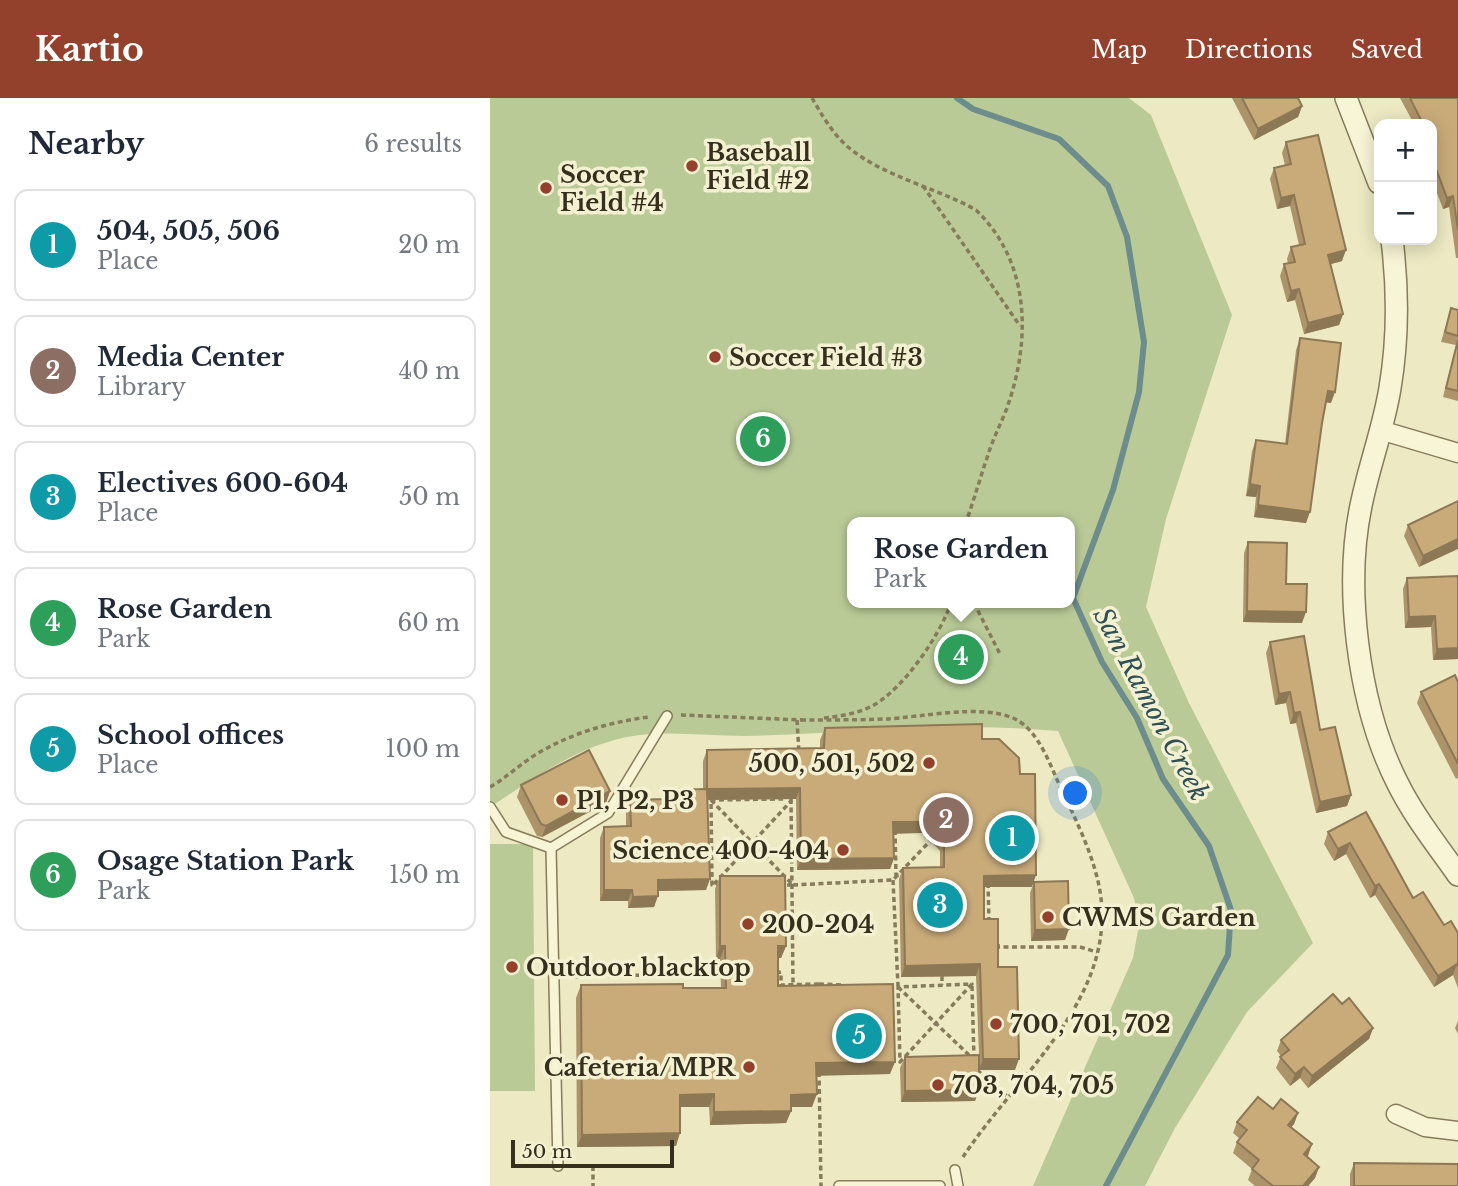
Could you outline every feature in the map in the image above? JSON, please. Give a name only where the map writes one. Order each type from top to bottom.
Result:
[{"type":"street","points":[[1346,98],[1379,182]]},
{"type":"street","points":[[1393,245],[1397,276],[1390,387],[1361,504],[1355,565],[1355,617],[1366,685],[1378,731],[1396,781],[1458,875]]},
{"type":"street","points":[[1380,430],[1458,453]]},
{"type":"street","points":[[1396,1114],[1425,1127],[1458,1131]]},
{"type":"lane","points":[[551,848],[608,813],[667,716]]},
{"type":"lane","points":[[490,807],[506,832],[551,848]]},
{"type":"lane","points":[[551,848],[558,1166]]},
{"type":"lane","points":[[955,1170],[958,1186]]},
{"type":"lane","points":[[839,1186],[940,1186]]},
{"type":"path","points":[[812,98],[826,122],[849,148],[872,162],[958,200],[985,219],[1009,258],[1024,303],[1016,376],[968,517]]},
{"type":"path","points":[[923,186],[1021,328]]},
{"type":"path","points":[[799,720],[845,716],[872,706],[887,695],[929,644],[948,608]]},
{"type":"path","points":[[977,608],[1002,656]]},
{"type":"path","points":[[490,787],[537,754],[569,738],[614,722],[667,716],[799,720],[994,713],[1024,724],[1043,752],[1078,824],[1096,871],[1101,919],[1097,952],[1083,996],[1062,1030],[955,1170]]},
{"type":"path","points":[[799,720],[799,760]]},
{"type":"path","points":[[710,800],[793,799]]},
{"type":"path","points":[[793,799],[793,984]]},
{"type":"path","points":[[712,885],[793,799]]},
{"type":"path","points":[[710,800],[793,885]]},
{"type":"path","points":[[710,800],[712,885]]},
{"type":"path","points":[[895,818],[900,1062]]},
{"type":"path","points":[[889,829],[895,829]]},
{"type":"path","points":[[895,877],[930,841]]},
{"type":"path","points":[[779,885],[918,874]]},
{"type":"path","points":[[989,874],[989,925],[997,925]]},
{"type":"path","points":[[712,885],[726,885]]},
{"type":"path","points":[[997,936],[998,947],[1080,947],[1097,952]]},
{"type":"path","points":[[768,973],[781,972],[781,985],[845,985]]},
{"type":"path","points":[[554,978],[729,973]]},
{"type":"path","points":[[942,976],[942,985]]},
{"type":"path","points":[[819,984],[819,997]]},
{"type":"path","points":[[972,984],[974,1060],[977,1072],[1009,1098]]},
{"type":"path","points":[[885,986],[972,984]]},
{"type":"path","points":[[900,1062],[972,984]]},
{"type":"path","points":[[898,987],[974,1060]]},
{"type":"path","points":[[962,1060],[974,1060]]},
{"type":"path","points":[[819,1061],[821,1186]]},
{"type":"path","points":[[900,1062],[912,1062]]},
{"type":"path","points":[[593,1166],[593,1186]]},
{"type":"green space","points":[[490,98],[1129,98],[1151,115],[1232,315],[1166,519],[1146,607],[1188,701],[1313,943],[1247,1012],[1175,1128],[1145,1186],[1033,1186],[1133,958],[1139,925],[1134,898],[1058,731],[980,727],[744,736],[644,735],[594,747],[548,770],[490,807]]},
{"type":"green space","name":"Outdoor blacktop","points":[[490,844],[533,844],[535,1091],[490,1091]]},
{"type":"building","points":[[1242,98],[1298,98],[1302,106],[1258,129]]},
{"type":"building","points":[[1410,98],[1458,98],[1458,230],[1453,196],[1447,198],[1437,171],[1437,119],[1420,119]]},
{"type":"building","points":[[1318,135],[1346,250],[1328,255],[1343,314],[1308,323],[1299,289],[1291,291],[1284,264],[1295,262],[1291,247],[1305,244],[1294,195],[1281,198],[1274,168],[1291,164],[1286,142]]},
{"type":"building","points":[[1451,308],[1458,310],[1458,336],[1445,332]]},
{"type":"building","points":[[1300,338],[1341,343],[1335,392],[1328,391],[1322,423],[1310,512],[1258,505],[1260,486],[1250,484],[1256,440],[1287,444]]},
{"type":"building","points":[[1458,340],[1458,391],[1446,388]]},
{"type":"building","points":[[1458,501],[1458,539],[1423,556],[1408,525]]},
{"type":"building","points":[[1248,542],[1287,543],[1286,584],[1307,584],[1306,612],[1247,611]]},
{"type":"building","points":[[1458,576],[1458,648],[1437,649],[1435,616],[1409,617],[1407,578]]},
{"type":"building","points":[[1304,636],[1320,730],[1335,727],[1351,795],[1320,802],[1300,712],[1294,713],[1290,692],[1279,694],[1270,642]]},
{"type":"building","points":[[1455,675],[1458,682],[1458,764],[1421,692]]},
{"type":"building","points":[[982,724],[982,739],[999,739],[1019,758],[1020,774],[1035,774],[1036,875],[984,876],[984,919],[998,919],[998,967],[1017,967],[1019,1059],[983,1059],[980,964],[905,966],[903,868],[944,867],[944,840],[927,822],[893,822],[894,858],[801,859],[800,788],[707,789],[707,750],[824,748],[825,728]]},
{"type":"building","name":"P1, P2, P3","points":[[589,750],[610,791],[546,826],[541,824],[521,785]]},
{"type":"building","points":[[707,789],[710,879],[658,880],[658,896],[633,897],[632,890],[604,890],[604,827],[631,826],[630,800],[666,799],[666,790]]},
{"type":"building","points":[[1366,812],[1413,898],[1423,892],[1444,925],[1451,921],[1458,933],[1458,967],[1457,964],[1438,976],[1379,884],[1375,886],[1350,843],[1338,849],[1328,832]]},
{"type":"building","points":[[720,876],[785,876],[786,946],[778,946],[778,986],[893,984],[895,1062],[816,1063],[817,1094],[791,1095],[791,1111],[714,1112],[714,1094],[680,1095],[680,1133],[582,1135],[581,985],[683,984],[683,988],[726,988],[725,946],[720,946]]},
{"type":"building","name":"CWMS Garden","points":[[1068,881],[1069,929],[1035,930],[1034,882]]},
{"type":"building","points":[[1333,994],[1342,1004],[1349,998],[1373,1028],[1312,1076],[1304,1067],[1295,1074],[1280,1057],[1289,1050],[1281,1040]]},
{"type":"building","name":"703, 704, 705","points":[[979,1055],[979,1090],[905,1091],[905,1057]]},
{"type":"building","points":[[1258,1097],[1273,1109],[1281,1099],[1298,1113],[1288,1125],[1312,1144],[1304,1154],[1319,1167],[1303,1186],[1273,1186],[1252,1169],[1259,1160],[1237,1142],[1247,1130],[1237,1122]]},
{"type":"building","points":[[1354,1163],[1458,1164],[1458,1186],[1354,1186]]},
{"type":"waterway","name":"San Ramon Creek","points":[[957,98],[973,109],[1059,139],[1108,186],[1127,237],[1144,342],[1139,392],[1113,490],[1075,593]]},
{"type":"waterway","name":"San Ramon Creek","points":[[1075,602],[1102,662],[1137,718],[1163,779],[1209,846],[1231,910],[1228,955],[1106,1186]]},
{"type":"place","name":"Baseball Field #2","points":[[692,166]]},
{"type":"place","name":"Soccer Field #4","points":[[546,188]]},
{"type":"place","name":"Soccer Field #3","points":[[715,357]]},
{"type":"place","name":"Osage Station Park","points":[[763,439]]},
{"type":"place","name":"Rose Garden","points":[[961,657]]},
{"type":"place","name":"500, 501, 502","points":[[929,763]]},
{"type":"place","name":"P1, P2, P3","points":[[562,800]]},
{"type":"place","name":"Media Center","points":[[946,820]]},
{"type":"place","name":"504, 505, 506","points":[[1012,838]]},
{"type":"place","name":"Science 400-404","points":[[843,850]]},
{"type":"place","name":"Electives 600-604","points":[[940,905]]},
{"type":"place","name":"CWMS Garden","points":[[1048,917]]},
{"type":"place","name":"200-204","points":[[748,924]]},
{"type":"place","name":"Outdoor blacktop","points":[[512,967]]},
{"type":"place","name":"700, 701, 702","points":[[996,1024]]},
{"type":"place","name":"School offices","points":[[859,1036]]},
{"type":"place","name":"Cafeteria/MPR","points":[[749,1067]]},
{"type":"place","name":"703, 704, 705","points":[[938,1085]]}]
